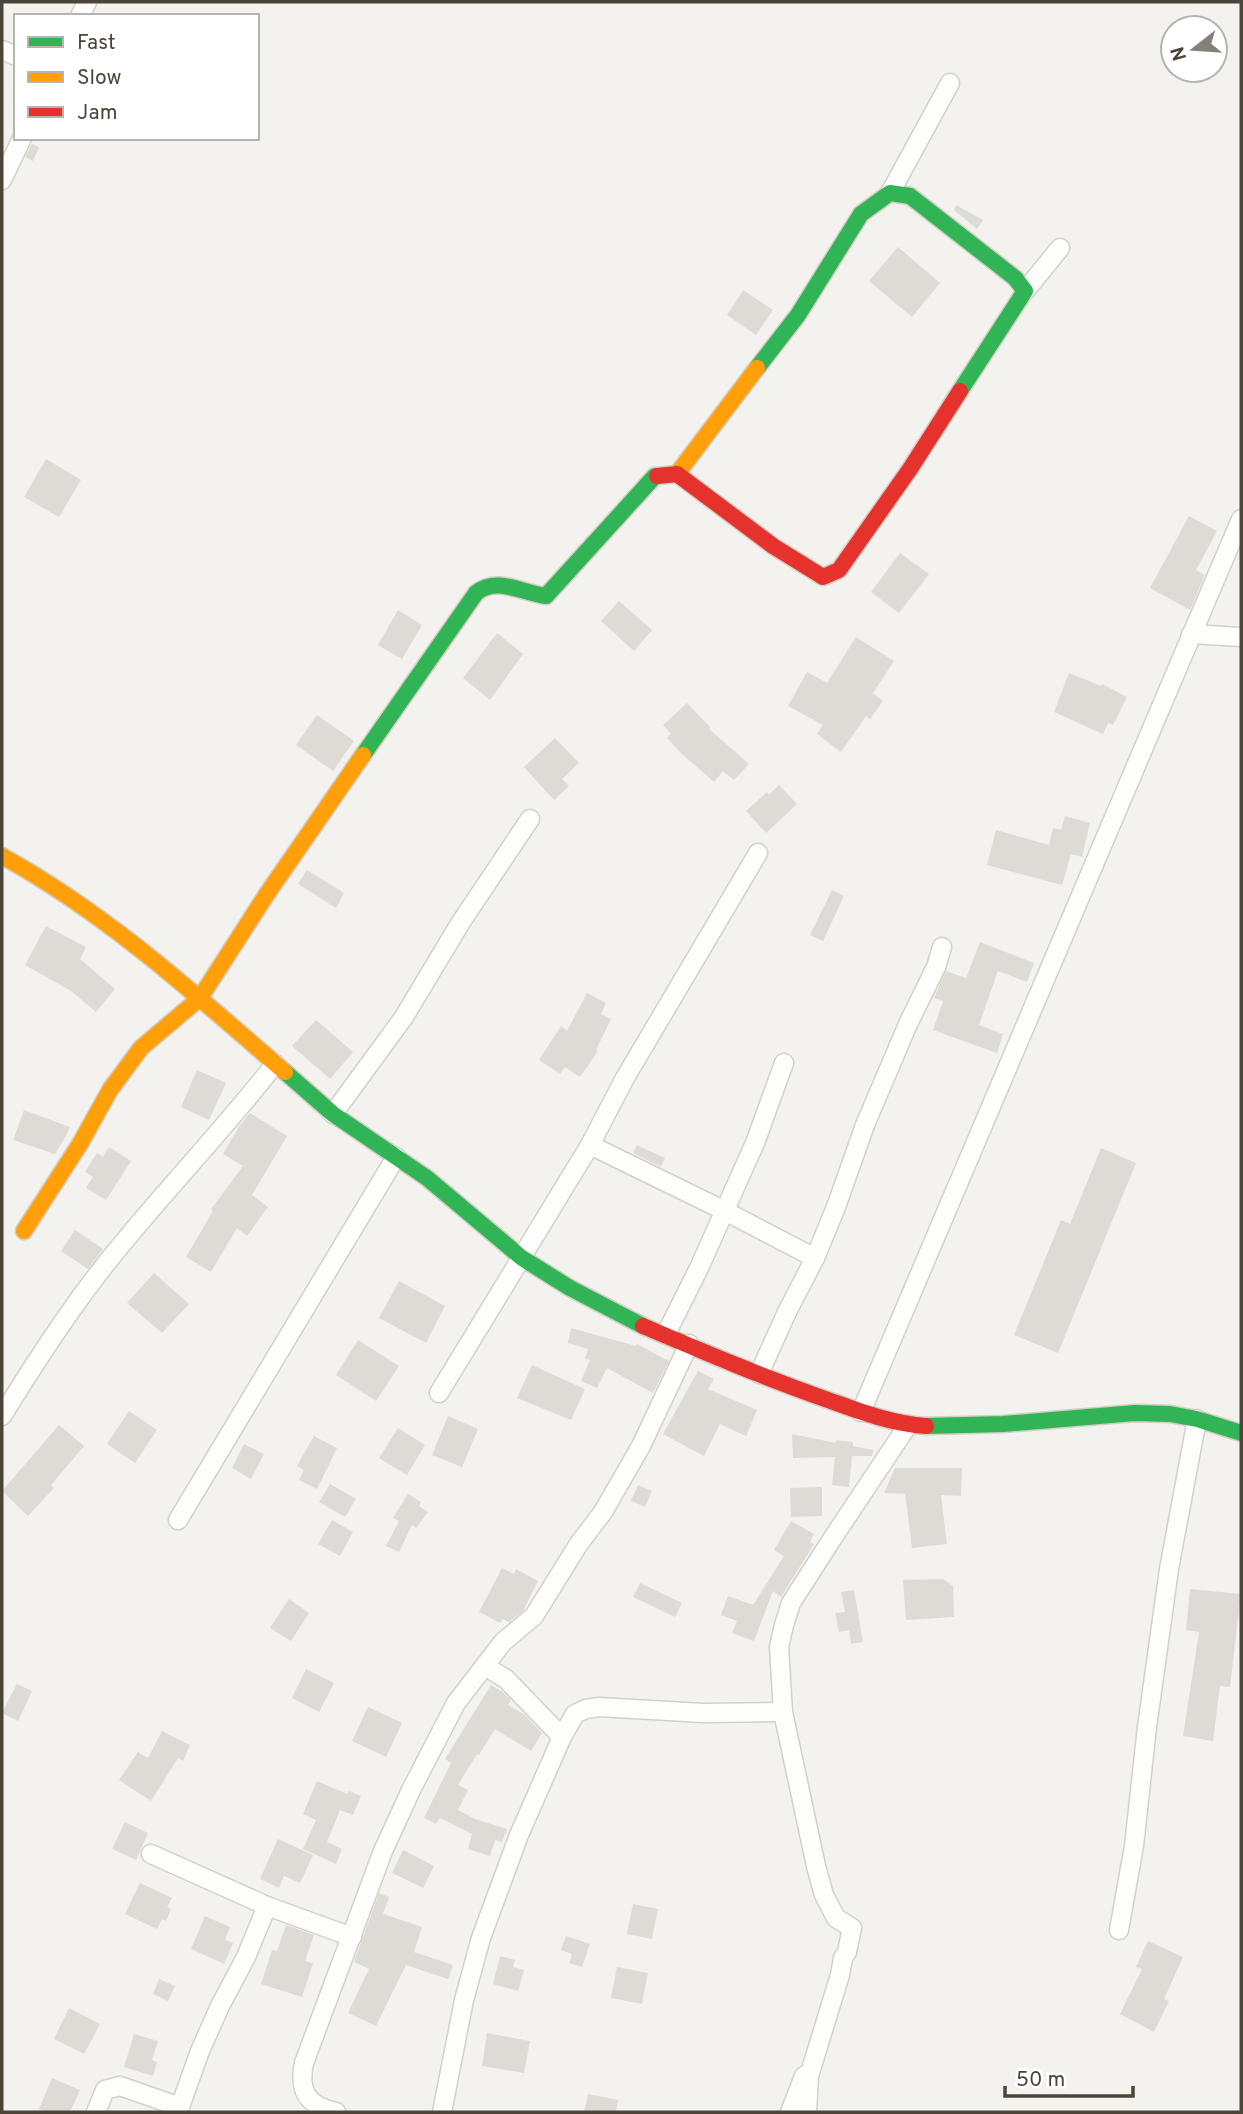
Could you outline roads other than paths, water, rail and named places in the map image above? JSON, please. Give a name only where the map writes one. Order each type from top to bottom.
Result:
[{"type":"street","points":[[677,474],[798,314],[862,214],[890,193],[950,83]]},
{"type":"street","points":[[2,180],[21,140]]},
{"type":"street","points":[[890,193],[910,196],[1015,278],[1026,291]]},
{"type":"street","points":[[24,1231],[110,1090],[141,1048],[200,998],[267,894],[477,593],[487,586],[546,596],[655,475],[677,474],[772,546],[822,576],[839,570],[910,469],[1026,291],[1060,248]]},
{"type":"street","points":[[861,1412],[1241,519]]},
{"type":"street","points":[[1191,634],[1241,637]]},
{"type":"street","points":[[333,1114],[404,1017],[461,922],[530,819]]},
{"type":"street","points":[[439,1394],[590,1144],[632,1067],[758,853]]},
{"type":"street","points":[[2,856],[77,901],[200,998],[333,1114],[436,1185],[522,1258],[592,1301],[759,1374],[861,1412],[908,1425],[943,1427],[1003,1424],[1135,1413],[1170,1414],[1197,1419],[1241,1433]]},
{"type":"street","points":[[759,1374],[815,1258],[865,1125],[908,1024],[936,967],[942,947]]},
{"type":"street","points":[[666,1334],[755,1143],[784,1063]]},
{"type":"street","points":[[2,1416],[83,1293],[125,1239],[243,1105],[275,1064]]},
{"type":"street","points":[[590,1144],[815,1258]]},
{"type":"street","points":[[178,1520],[396,1157]]},
{"type":"street","points":[[336,2112],[313,2105],[305,2094],[302,2074],[383,1851],[411,1790],[456,1703],[503,1642],[534,1616],[578,1545],[603,1512],[641,1446],[689,1344]]},
{"type":"street","points":[[1119,1930],[1134,1846],[1169,1569],[1197,1419]]},
{"type":"street","points":[[790,2112],[833,1986],[837,1954],[836,1918],[824,1895],[816,1866],[783,1712],[779,1647],[792,1604],[908,1425]]},
{"type":"street","points":[[485,1666],[506,1679],[562,1737]]},
{"type":"street","points":[[442,2112],[458,2026],[481,1938],[519,1835],[562,1737],[575,1714],[599,1707],[702,1713],[783,1712]]},
{"type":"street","points":[[151,1854],[267,1906],[352,1937]]},
{"type":"street","points":[[96,2112],[105,2090],[120,2086],[179,2110],[205,2039],[246,1957],[267,1906]]},
{"type":"street","points":[[807,2112],[809,2076],[852,1928],[836,1918]]}]
